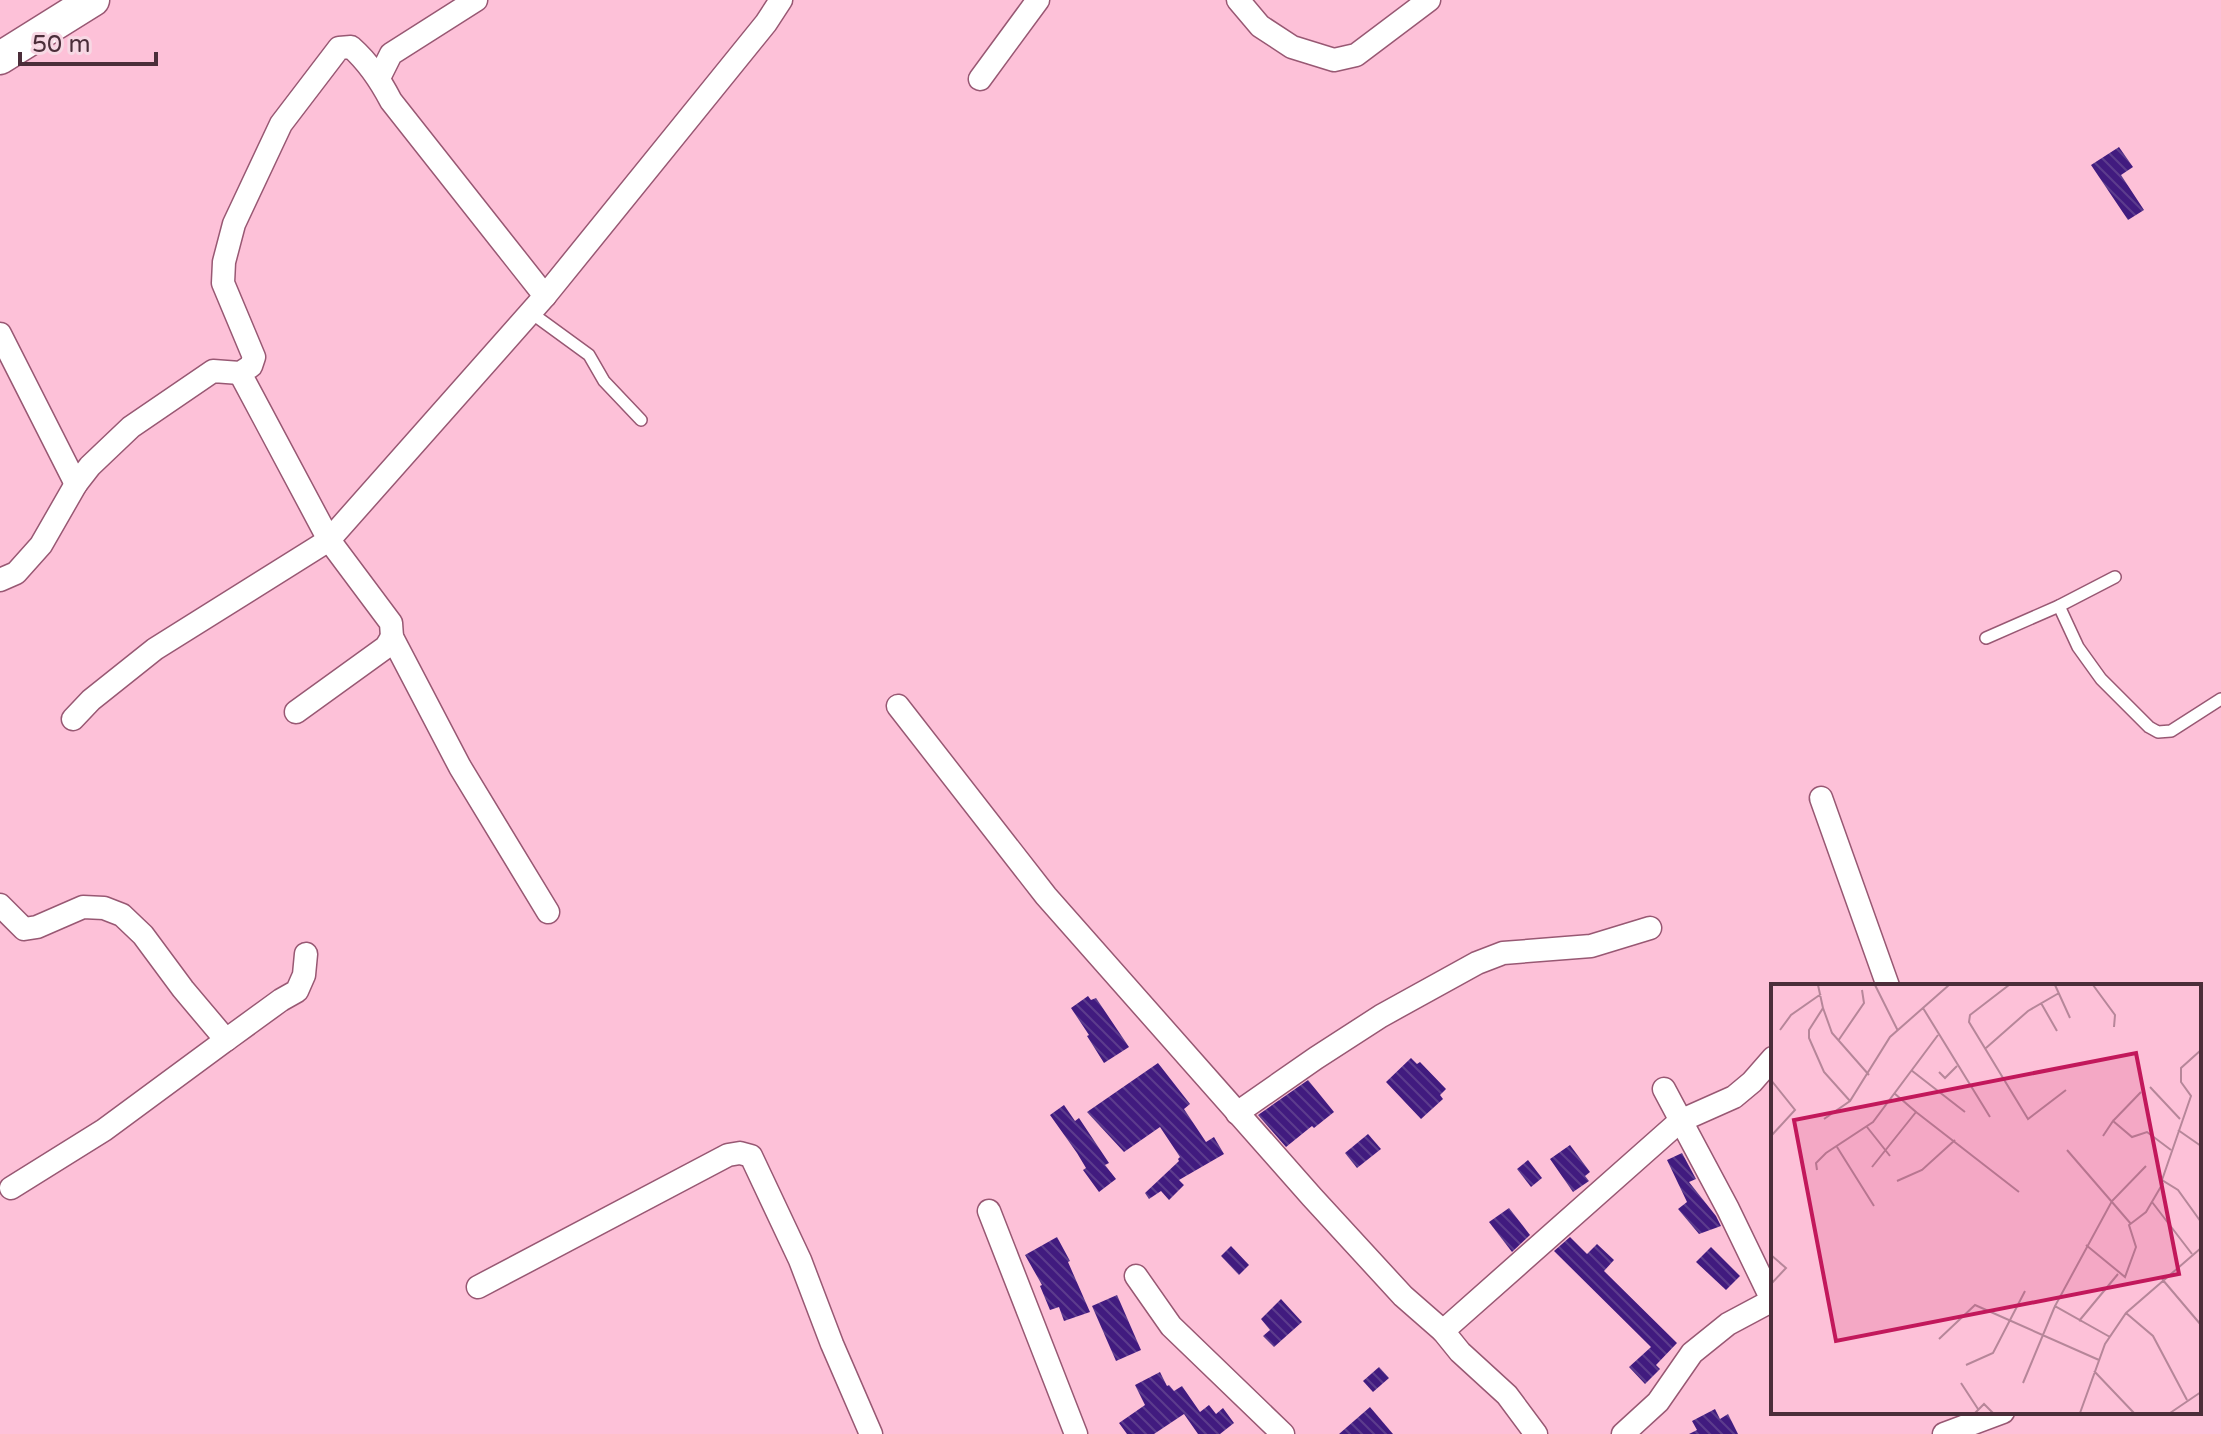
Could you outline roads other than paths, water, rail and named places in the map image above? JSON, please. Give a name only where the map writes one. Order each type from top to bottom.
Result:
[{"type":"street","points":[[0,58],[93,0]]},
{"type":"street","points":[[379,78],[391,54],[476,0]]},
{"type":"street","points":[[73,719],[91,700],[155,649],[329,540],[537,304],[766,23],[781,0]]},
{"type":"street","points":[[980,79],[1038,0]]},
{"type":"street","points":[[1238,0],[1260,26],[1292,47],[1334,60],[1356,55],[1429,0]]},
{"type":"street","points":[[0,580],[16,573],[41,545],[76,484],[90,466],[131,427],[213,371],[240,373],[251,366],[254,357],[223,283],[224,262],[234,224],[281,124],[339,48],[351,47],[379,78],[391,101],[537,304]]},
{"type":"street","points":[[0,334],[76,484]]},
{"type":"street","points":[[240,373],[329,540],[391,623],[392,637],[460,767],[548,912]]},
{"type":"street","points":[[296,712],[386,647],[392,637]]},
{"type":"street","points":[[898,706],[1046,896],[1403,1296],[1507,1395],[1536,1434]]},
{"type":"street","points":[[1821,798],[1887,984]]},
{"type":"street","points":[[0,905],[24,929],[37,927],[83,907],[104,908],[122,915],[143,935],[226,1040]]},
{"type":"street","points":[[1237,1113],[1381,1016],[1477,963],[1503,953],[1591,946],[1650,928]]},
{"type":"street","points":[[11,1188],[104,1130],[297,991],[304,975],[306,954]]},
{"type":"street","points":[[1443,1331],[1680,1121],[1734,1097],[1771,1060]]},
{"type":"street","points":[[1664,1089],[1771,1296]]},
{"type":"street","points":[[478,1287],[728,1155],[740,1153],[751,1156],[800,1260],[871,1434]]},
{"type":"street","points":[[989,1211],[1076,1434]]},
{"type":"street","points":[[1136,1276],[1171,1326],[1283,1434]]},
{"type":"street","points":[[1623,1434],[1658,1402],[1692,1353],[1728,1324],[1771,1301]]},
{"type":"street","points":[[1944,1434],[1998,1414]]},
{"type":"lane","points":[[537,304],[589,355],[604,381],[641,420]]},
{"type":"lane","points":[[1986,638],[2115,577]]},
{"type":"lane","points":[[2059,606],[2078,647],[2101,679],[2149,727],[2158,732],[2171,731],[2221,699]]}]
